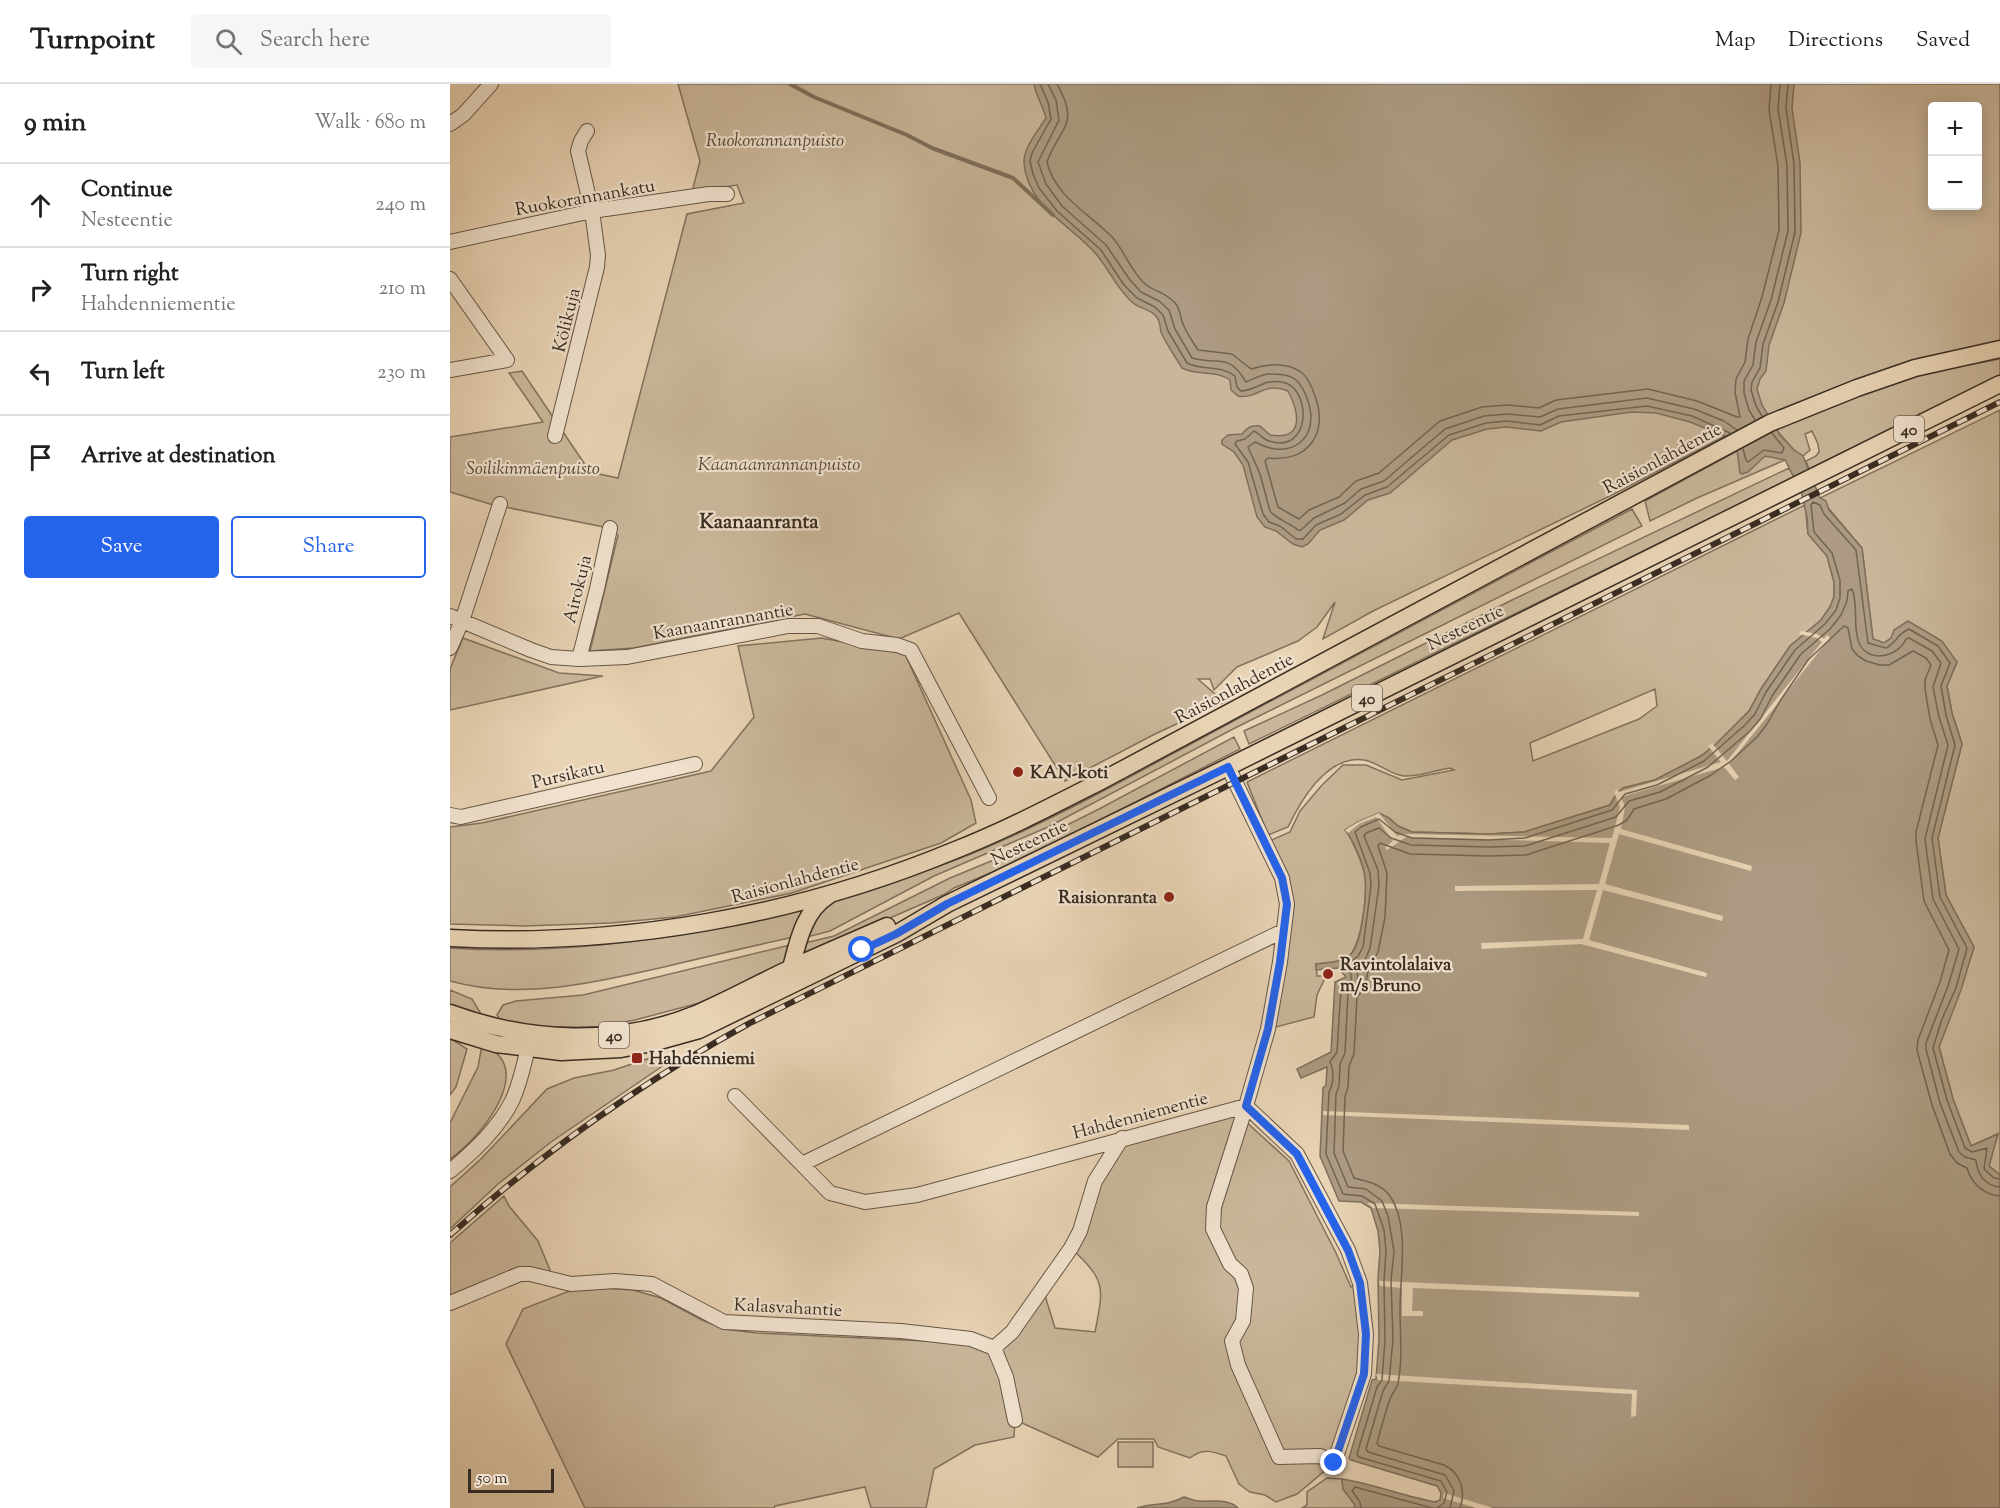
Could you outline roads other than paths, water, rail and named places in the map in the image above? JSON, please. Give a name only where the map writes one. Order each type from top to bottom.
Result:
[{"type":"main road","name":"Raisionlahdentie","points":[[450,938],[559,938],[647,930],[726,918],[837,891],[952,852],[1101,782],[1770,423],[1824,400],[1915,368],[1997,350]]},
{"type":"main road","name":"Nesteentie","points":[[529,1041],[561,1052],[592,1052],[652,1043],[699,1030],[896,934],[947,904],[2000,384]]},
{"type":"main road","points":[[785,989],[807,917],[814,907],[837,891]]},
{"type":"main road","name":"Nesteentie","points":[[529,1041],[606,1036],[654,1028],[694,1014],[891,924],[947,904]]},
{"type":"main road","name":"40","points":[[450,1013],[500,1028],[529,1041]]},
{"type":"main road","name":"40","points":[[450,1030],[486,1042],[529,1041]]},
{"type":"street","points":[[450,124],[463,114],[491,84]]},
{"type":"street","name":"Kölikuja","points":[[555,436],[597,267],[598,255],[592,211],[578,151],[580,141],[587,131]]},
{"type":"street","name":"Ruokorannankatu","points":[[450,242],[592,211],[709,194],[728,194]]},
{"type":"street","points":[[450,279],[507,360],[450,370]]},
{"type":"street","points":[[450,648],[456,618],[500,504]]},
{"type":"street","name":"Airokuja","points":[[579,659],[610,528]]},
{"type":"street","name":"Kaanaanrannantie","points":[[456,618],[551,657],[579,659],[627,657],[788,626],[818,626],[862,641],[897,645],[911,650],[989,798]]},
{"type":"street","name":"Pursikatu","points":[[450,815],[462,817],[695,764]]},
{"type":"street","points":[[1228,767],[1282,878],[1287,904],[1268,1029],[1214,1207],[1213,1229],[1230,1264],[1241,1274],[1246,1288],[1243,1321],[1232,1341],[1238,1365],[1279,1457],[1320,1456],[1334,1463],[1364,1374],[1366,1334],[1360,1283],[1339,1232],[1297,1154],[1246,1106]]},
{"type":"street","points":[[802,1164],[1282,932]]},
{"type":"street","points":[[450,1171],[473,1151],[494,1127],[511,1102],[529,1041]]},
{"type":"street","name":"Hahdenniementie","points":[[735,1096],[830,1193],[865,1202],[917,1195],[1246,1106]]},
{"type":"street","points":[[1015,1420],[1006,1377],[994,1348],[1012,1332],[1071,1248],[1080,1231],[1095,1181],[1122,1138]]},
{"type":"street","name":"Kalasvahantie","points":[[450,1303],[520,1274],[530,1274],[571,1284],[615,1281],[652,1284],[724,1322],[901,1331],[971,1339],[994,1348]]},
{"type":"water","points":[[1034,84],[1794,84],[1792,108],[1800,163],[1801,233],[1784,303],[1769,345],[1766,371],[1757,389],[1762,405],[1780,435],[1803,456],[1820,498],[1826,501],[1829,510],[1862,548],[1873,639],[1884,643],[1891,638],[1894,630],[1908,621],[1942,641],[1957,662],[1947,686],[1952,713],[1962,744],[1938,838],[1946,895],[1974,947],[1961,990],[1939,1047],[1953,1099],[1971,1146],[1998,1134],[1989,1166],[2000,1175],[2000,1508],[1354,1508],[1355,1505],[1343,1489],[1342,1479],[1435,1502],[1440,1500],[1441,1493],[1437,1486],[1349,1458],[1372,1380],[1376,1379],[1379,1339],[1380,1251],[1378,1231],[1371,1208],[1361,1202],[1339,1201],[1320,1156],[1323,1088],[1326,1085],[1327,1067],[1301,1078],[1297,1069],[1331,1052],[1335,982],[1346,977],[1338,968],[1316,970],[1316,964],[1335,962],[1351,954],[1361,929],[1365,877],[1358,852],[1345,830],[1379,813],[1412,832],[1489,834],[1524,832],[1610,805],[1623,788],[1655,780],[1701,756],[1716,744],[1749,711],[1790,646],[1821,620],[1834,597],[1834,582],[1827,556],[1808,534],[1801,491],[1785,460],[1765,456],[1748,472],[1742,474],[1737,450],[1725,436],[1690,422],[1656,413],[1632,412],[1561,422],[1541,431],[1506,427],[1487,429],[1452,440],[1390,493],[1368,500],[1344,520],[1320,530],[1308,544],[1302,547],[1265,527],[1257,517],[1243,465],[1234,452],[1222,444],[1222,440],[1228,435],[1242,434],[1254,426],[1260,426],[1270,435],[1289,434],[1294,429],[1296,416],[1288,391],[1272,388],[1250,396],[1238,396],[1231,390],[1230,380],[1225,377],[1182,368],[1161,332],[1156,316],[1126,297],[1096,254],[1042,203],[1027,178],[1024,163],[1028,146],[1046,118]]},
{"type":"water","points":[[1184,1497],[1197,1501],[1230,1503],[1238,1508],[1137,1508]]},
{"type":"waterway","points":[[790,84],[814,97],[907,135],[932,148],[1013,178],[1053,215]]},
{"type":"railway","points":[[450,1235],[521,1175],[594,1120],[670,1070],[750,1023],[2000,402]]},
{"type":"place","name":"KAN-koti","points":[[1018,772]]},
{"type":"place","name":"Raisionranta","points":[[1169,897]]},
{"type":"place","name":"Ravintolalaiva m/s Bruno","points":[[1328,974]]},
{"type":"place","name":"Hahdenniemi","points":[[637,1058]]},
{"type":"district","name":"Kaanaanranta","points":[[759,521]]},
{"type":"park label","name":"Ruokorannanpuisto","points":[[775,140]]},
{"type":"park label","name":"Kaanaanrannanpuisto","points":[[779,464]]},
{"type":"park label","name":"Soilikinmäenpuisto","points":[[533,468]]}]
